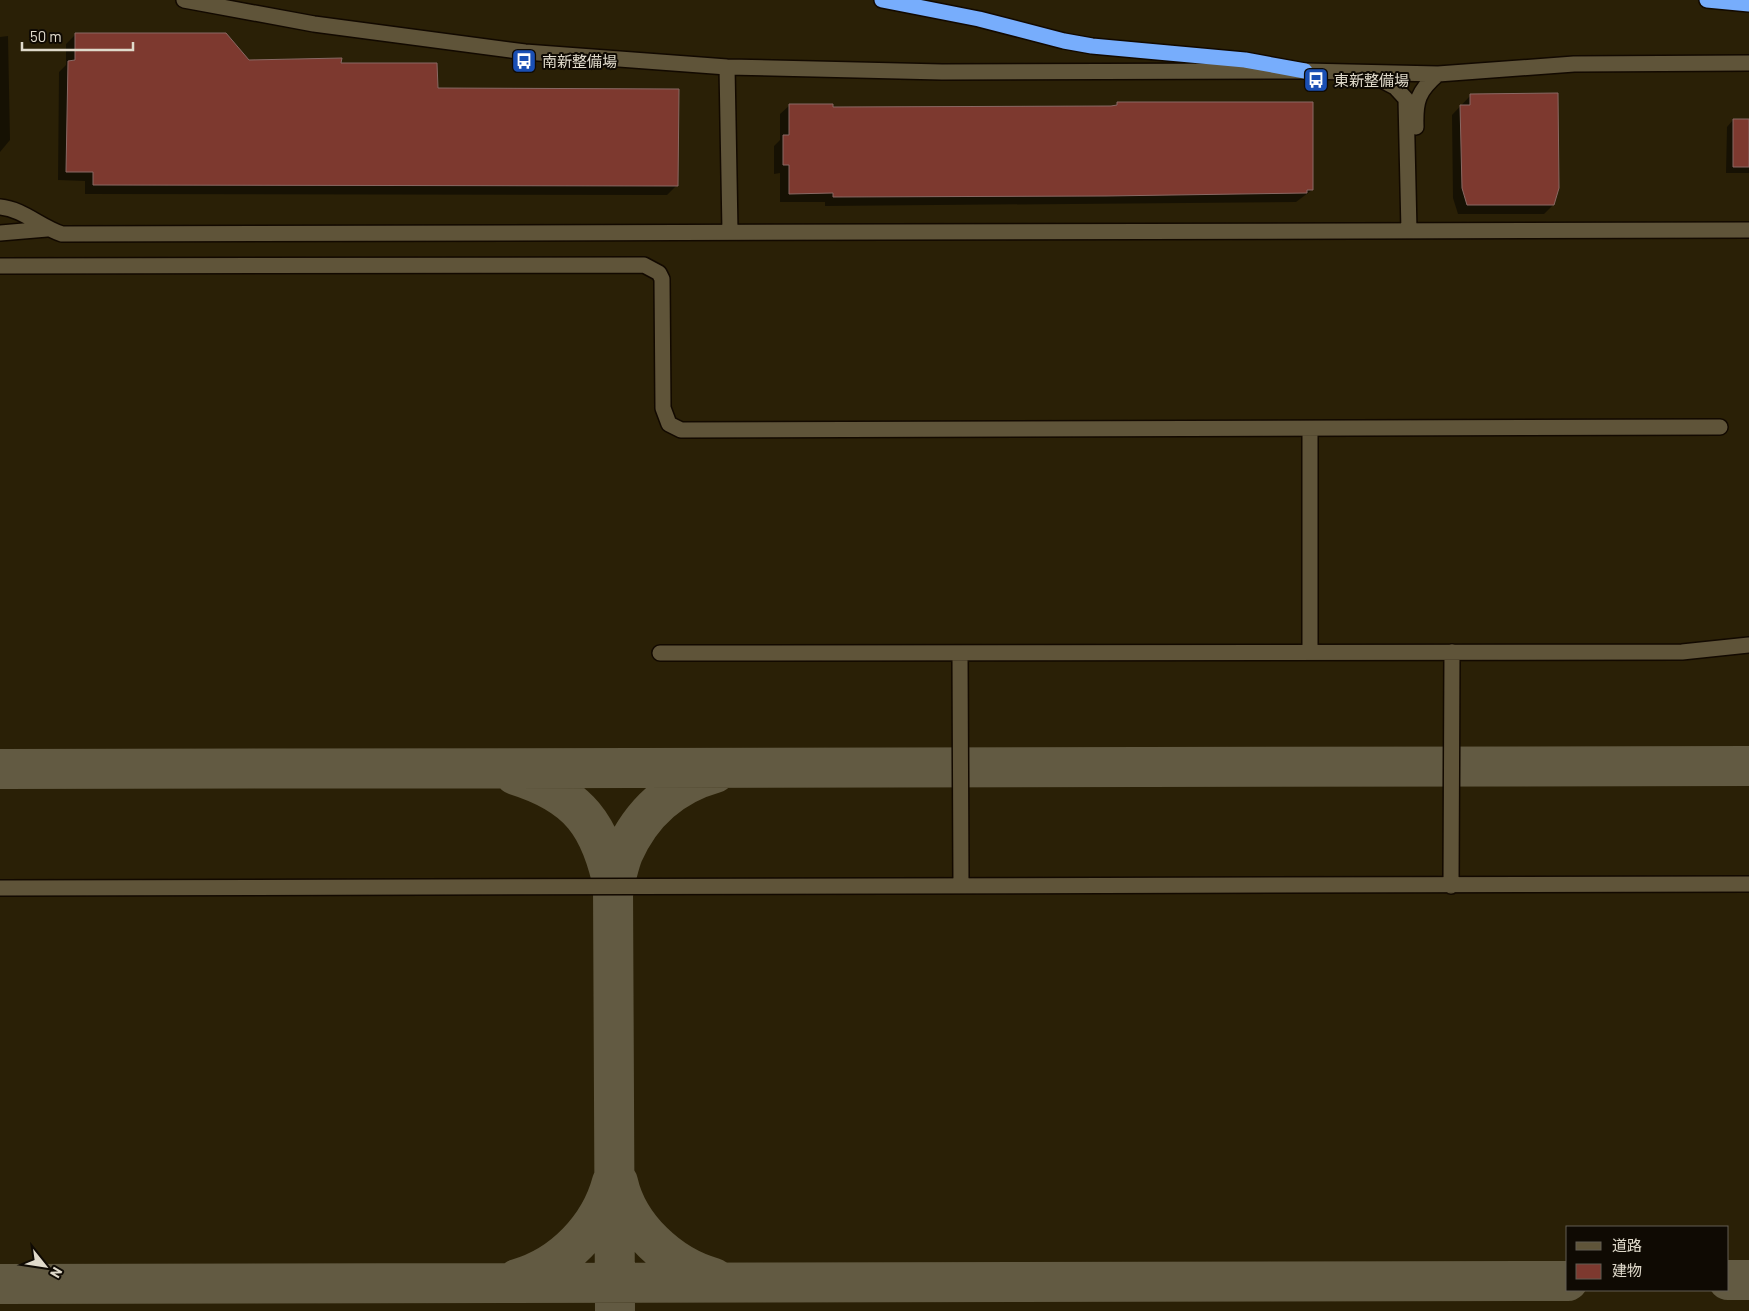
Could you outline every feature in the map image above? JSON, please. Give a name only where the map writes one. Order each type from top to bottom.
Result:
[{"type":"highway","points":[[882,0],[979,19],[1064,41],[1092,46],[1245,60],[1305,71]]},
{"type":"highway","points":[[1707,0],[1749,4]]},
{"type":"street","points":[[184,0],[314,24],[525,52],[727,67],[942,72],[1305,71],[1438,74],[1574,64],[1749,63]]},
{"type":"street","points":[[727,67],[730,231]]},
{"type":"street","points":[[1364,72],[1384,80],[1403,94],[1406,99],[1413,231]]},
{"type":"street","points":[[1413,231],[1417,99],[1424,88],[1438,74]]},
{"type":"street","points":[[0,207],[18,211],[47,229],[62,234],[1749,230]]},
{"type":"street","points":[[0,233],[47,229]]},
{"type":"street","points":[[0,266],[644,265],[659,273],[662,279],[663,408],[669,424],[681,430],[1720,427]]},
{"type":"street","points":[[1310,429],[1310,652]]},
{"type":"street","points":[[660,653],[1682,652],[1749,645]]},
{"type":"street","points":[[1451,886],[1452,652]]},
{"type":"street","points":[[960,653],[961,886]]},
{"type":"street","points":[[0,888],[1749,884]]},
{"type":"building","points":[[75,33],[226,33],[249,60],[342,58],[341,63],[437,63],[438,88],[679,89],[678,186],[93,185],[93,172],[66,172],[68,61],[75,60]]},
{"type":"building","points":[[1558,93],[1559,188],[1554,205],[1467,205],[1462,188],[1460,105],[1470,105],[1470,94]]},
{"type":"building","points":[[1117,102],[1313,102],[1313,190],[1307,190],[1307,193],[1106,196],[833,197],[833,193],[789,194],[789,165],[783,165],[783,135],[789,135],[789,104],[833,104],[833,107],[1111,106],[1117,105]]},
{"type":"building","points":[[1733,119],[1749,119],[1749,167],[1733,167]]},
{"type":"taxiway","points":[[0,769],[1749,766]]},
{"type":"taxiway","points":[[615,1311],[613,887],[623,854],[630,839],[649,814],[672,793],[699,778],[715,773]]},
{"type":"taxiway","points":[[515,775],[556,792],[584,816],[594,830],[602,847],[614,890]]},
{"type":"taxiway","points":[[517,1279],[550,1265],[577,1242],[599,1214],[612,1182]]},
{"type":"taxiway","points":[[618,1182],[623,1199],[631,1214],[653,1242],[682,1264],[714,1278]]},
{"type":"taxiway","points":[[1729,1280],[1749,1280]]},
{"type":"taxiway","points":[[0,1284],[1566,1281]]},
{"type":"place","name":"南新整備場","points":[[524,61]]},
{"type":"place","name":"東新整備場","points":[[1316,80]]}]
